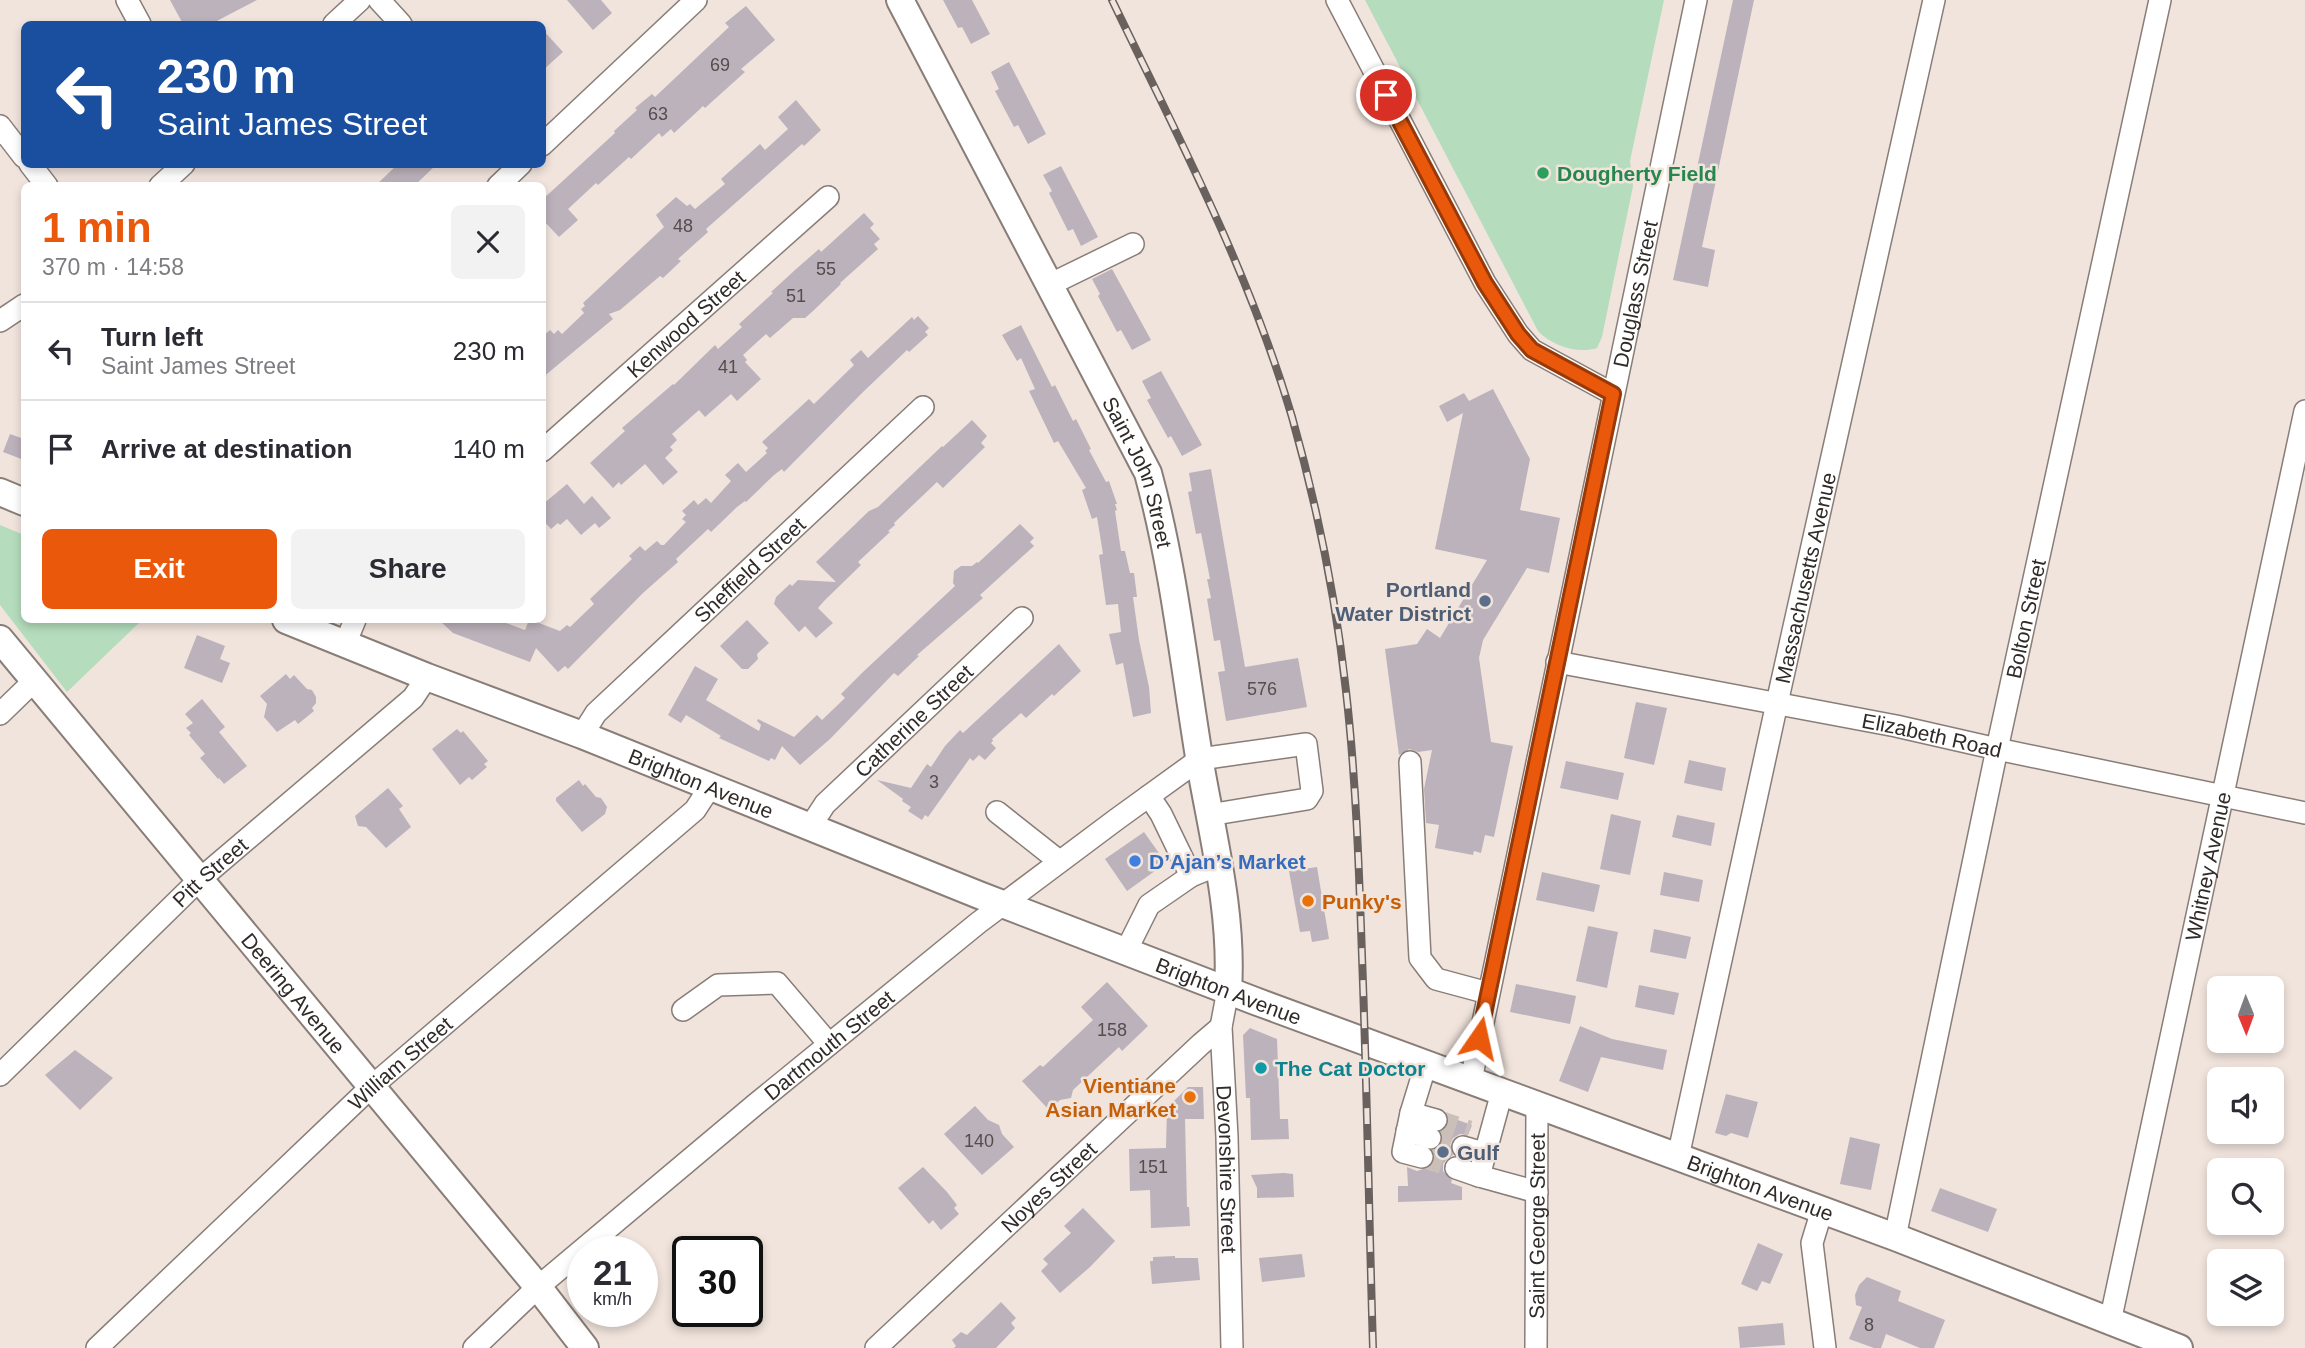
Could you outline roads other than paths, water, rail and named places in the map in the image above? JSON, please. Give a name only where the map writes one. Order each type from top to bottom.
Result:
[{"type":"main road","name":"Saint John Street","points":[[900,0],[1148,473],[1168,555],[1218,865],[1228,933],[1228,990]]},
{"type":"main road","points":[[0,492],[21,501]]},
{"type":"main road","points":[[0,509],[21,517]]},
{"type":"main road","name":"Brighton Avenue","points":[[293,623],[1126,951],[1895,1237],[2110,1322],[2152,1343],[2179,1348]]},
{"type":"main road","name":"Deering Avenue","points":[[0,639],[538,1287],[585,1348]]},
{"type":"street","points":[[127,0],[138,21]]},
{"type":"street","points":[[337,21],[360,0]]},
{"type":"street","points":[[379,0],[398,21]]},
{"type":"street","points":[[546,141],[696,0]]},
{"type":"street","points":[[1337,0],[1485,283],[1518,334],[1532,350],[1613,394]]},
{"type":"street","name":"Douglass Street","points":[[1471,1080],[1696,0]]},
{"type":"street","name":"Massachusetts Avenue","points":[[1678,1157],[1934,0]]},
{"type":"street","name":"Bolton Street","points":[[1895,1237],[1997,749],[2160,0]]},
{"type":"street","points":[[0,126],[21,153]]},
{"type":"street","points":[[33,168],[44,182]]},
{"type":"street","points":[[164,182],[180,168]]},
{"type":"street","points":[[502,182],[517,168]]},
{"type":"street","name":"Kenwood Street","points":[[546,446],[828,197]]},
{"type":"street","points":[[1049,285],[1133,244]]},
{"type":"street","points":[[0,321],[21,307]]},
{"type":"street","name":"Sheffield Street","points":[[582,735],[596,713],[923,407]]},
{"type":"street","name":"Whitney Avenue","points":[[2110,1322],[2305,411]]},
{"type":"street","name":"Catherine Street","points":[[810,827],[825,804],[1022,618]]},
{"type":"street","points":[[345,644],[354,623]]},
{"type":"street","name":"Elizabeth Road","points":[[1558,662],[1896,726],[2305,813]]},
{"type":"street","name":"Pitt Street","points":[[0,1075],[199,880],[414,698],[427,677]]},
{"type":"street","points":[[0,714],[35,680]]},
{"type":"street","points":[[1200,759],[1306,744],[1312,791],[1307,799],[1209,815]]},
{"type":"street","name":"Dartmouth Street","points":[[474,1348],[538,1287],[829,1044],[1059,861],[1200,759]]},
{"type":"street","points":[[1410,762],[1420,958],[1436,979],[1488,993]]},
{"type":"street","name":"William Street","points":[[97,1348],[371,1087],[695,810],[709,787]]},
{"type":"street","points":[[1149,796],[1161,814],[1191,876]]},
{"type":"street","points":[[997,812],[1059,861]]},
{"type":"street","points":[[1126,951],[1149,905],[1191,876],[1218,865]]},
{"type":"street","points":[[683,1010],[718,985],[777,983],[829,1044]]},
{"type":"street","name":"Devonshire Street","points":[[1228,990],[1222,1027],[1232,1348]]},
{"type":"street","name":"Noyes Street","points":[[876,1348],[1200,1044],[1222,1027]]},
{"type":"street","points":[[1409,1122],[1429,1138],[1404,1152],[1409,1122],[1426,1064]]},
{"type":"street","points":[[1479,1176],[1476,1142],[1502,1092]]},
{"type":"street","name":"Saint George Street","points":[[1536,1348],[1537,1105]]},
{"type":"street","points":[[1456,1168],[1537,1192]]},
{"type":"street","points":[[1822,1210],[1812,1243],[1825,1348]]},
{"type":"tunnel","points":[[1436,1120],[1469,1131]]},
{"type":"tunnel","points":[[1430,1138],[1463,1147]]},
{"type":"tunnel","points":[[1422,1157],[1456,1168]]},
{"type":"railway","points":[[1112,0],[1211,205],[1255,310],[1292,417],[1325,553],[1342,656],[1355,790],[1373,1348]]},
{"type":"place","name":"Dougherty Field","points":[[1543,173]]},
{"type":"place","name":"Portland Water District","points":[[1485,601]]},
{"type":"place","name":"D’Ajan’s Market","points":[[1135,861]]},
{"type":"place","name":"Punky's","points":[[1308,901]]},
{"type":"place","name":"The Cat Doctor","points":[[1261,1068]]},
{"type":"place","name":"Vientiane Asian Market","points":[[1190,1097]]},
{"type":"place","name":"Gulf","points":[[1443,1152]]}]
